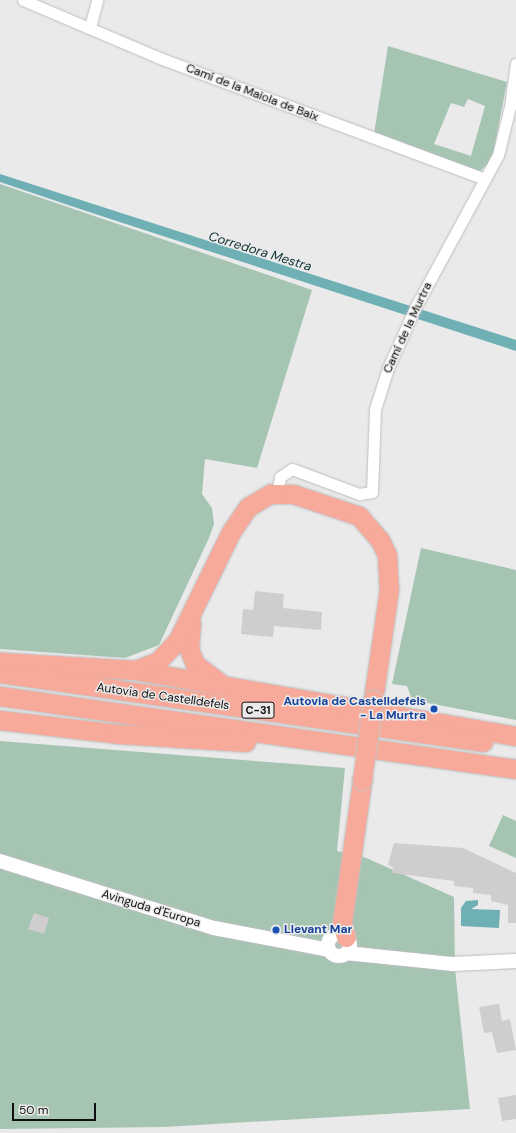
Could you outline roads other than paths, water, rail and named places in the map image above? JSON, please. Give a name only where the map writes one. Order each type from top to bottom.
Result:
[{"type":"highway","points":[[134,670],[158,662],[170,650],[192,616],[240,516],[261,496],[277,493],[293,494],[341,508],[359,516],[380,540],[386,555],[389,588],[339,940]]},
{"type":"highway","points":[[192,616],[188,638],[195,664],[206,675],[230,686]]},
{"type":"highway","points":[[0,662],[134,670],[516,736]]},
{"type":"highway","name":"Autovia de Castelldefels","points":[[0,673],[516,747]]},
{"type":"highway","name":"Autovia de Castelldefels","points":[[0,696],[516,769]]},
{"type":"highway","points":[[0,720],[127,735],[289,746],[353,746]]},
{"type":"street","name":"Camí de la Maiola de Baix","points":[[23,0],[90,27],[157,57],[483,178]]},
{"type":"street","points":[[90,27],[97,0]]},
{"type":"street","name":"Camí de la Murtra","points":[[277,493],[280,477],[292,469],[359,494],[372,492],[375,409],[388,368],[416,306],[483,178],[498,155],[510,107],[516,63]]},
{"type":"street","name":"Avinguda d'Europa","points":[[0,861],[214,928],[304,947],[339,940],[365,953],[453,964],[516,961]]},
{"type":"water","points":[[0,174],[516,340],[516,351],[0,182]]},
{"type":"water","points":[[478,900],[478,905],[471,909],[500,910],[499,928],[461,926],[461,908],[466,901]]},
{"type":"place","name":"Autovia de Castelldefels - La Murtra","points":[[434,709]]},
{"type":"place","name":"Llevant Mar","points":[[276,930]]},
{"type":"water label","name":"Corredora Mestra","points":[[260,252]]}]
